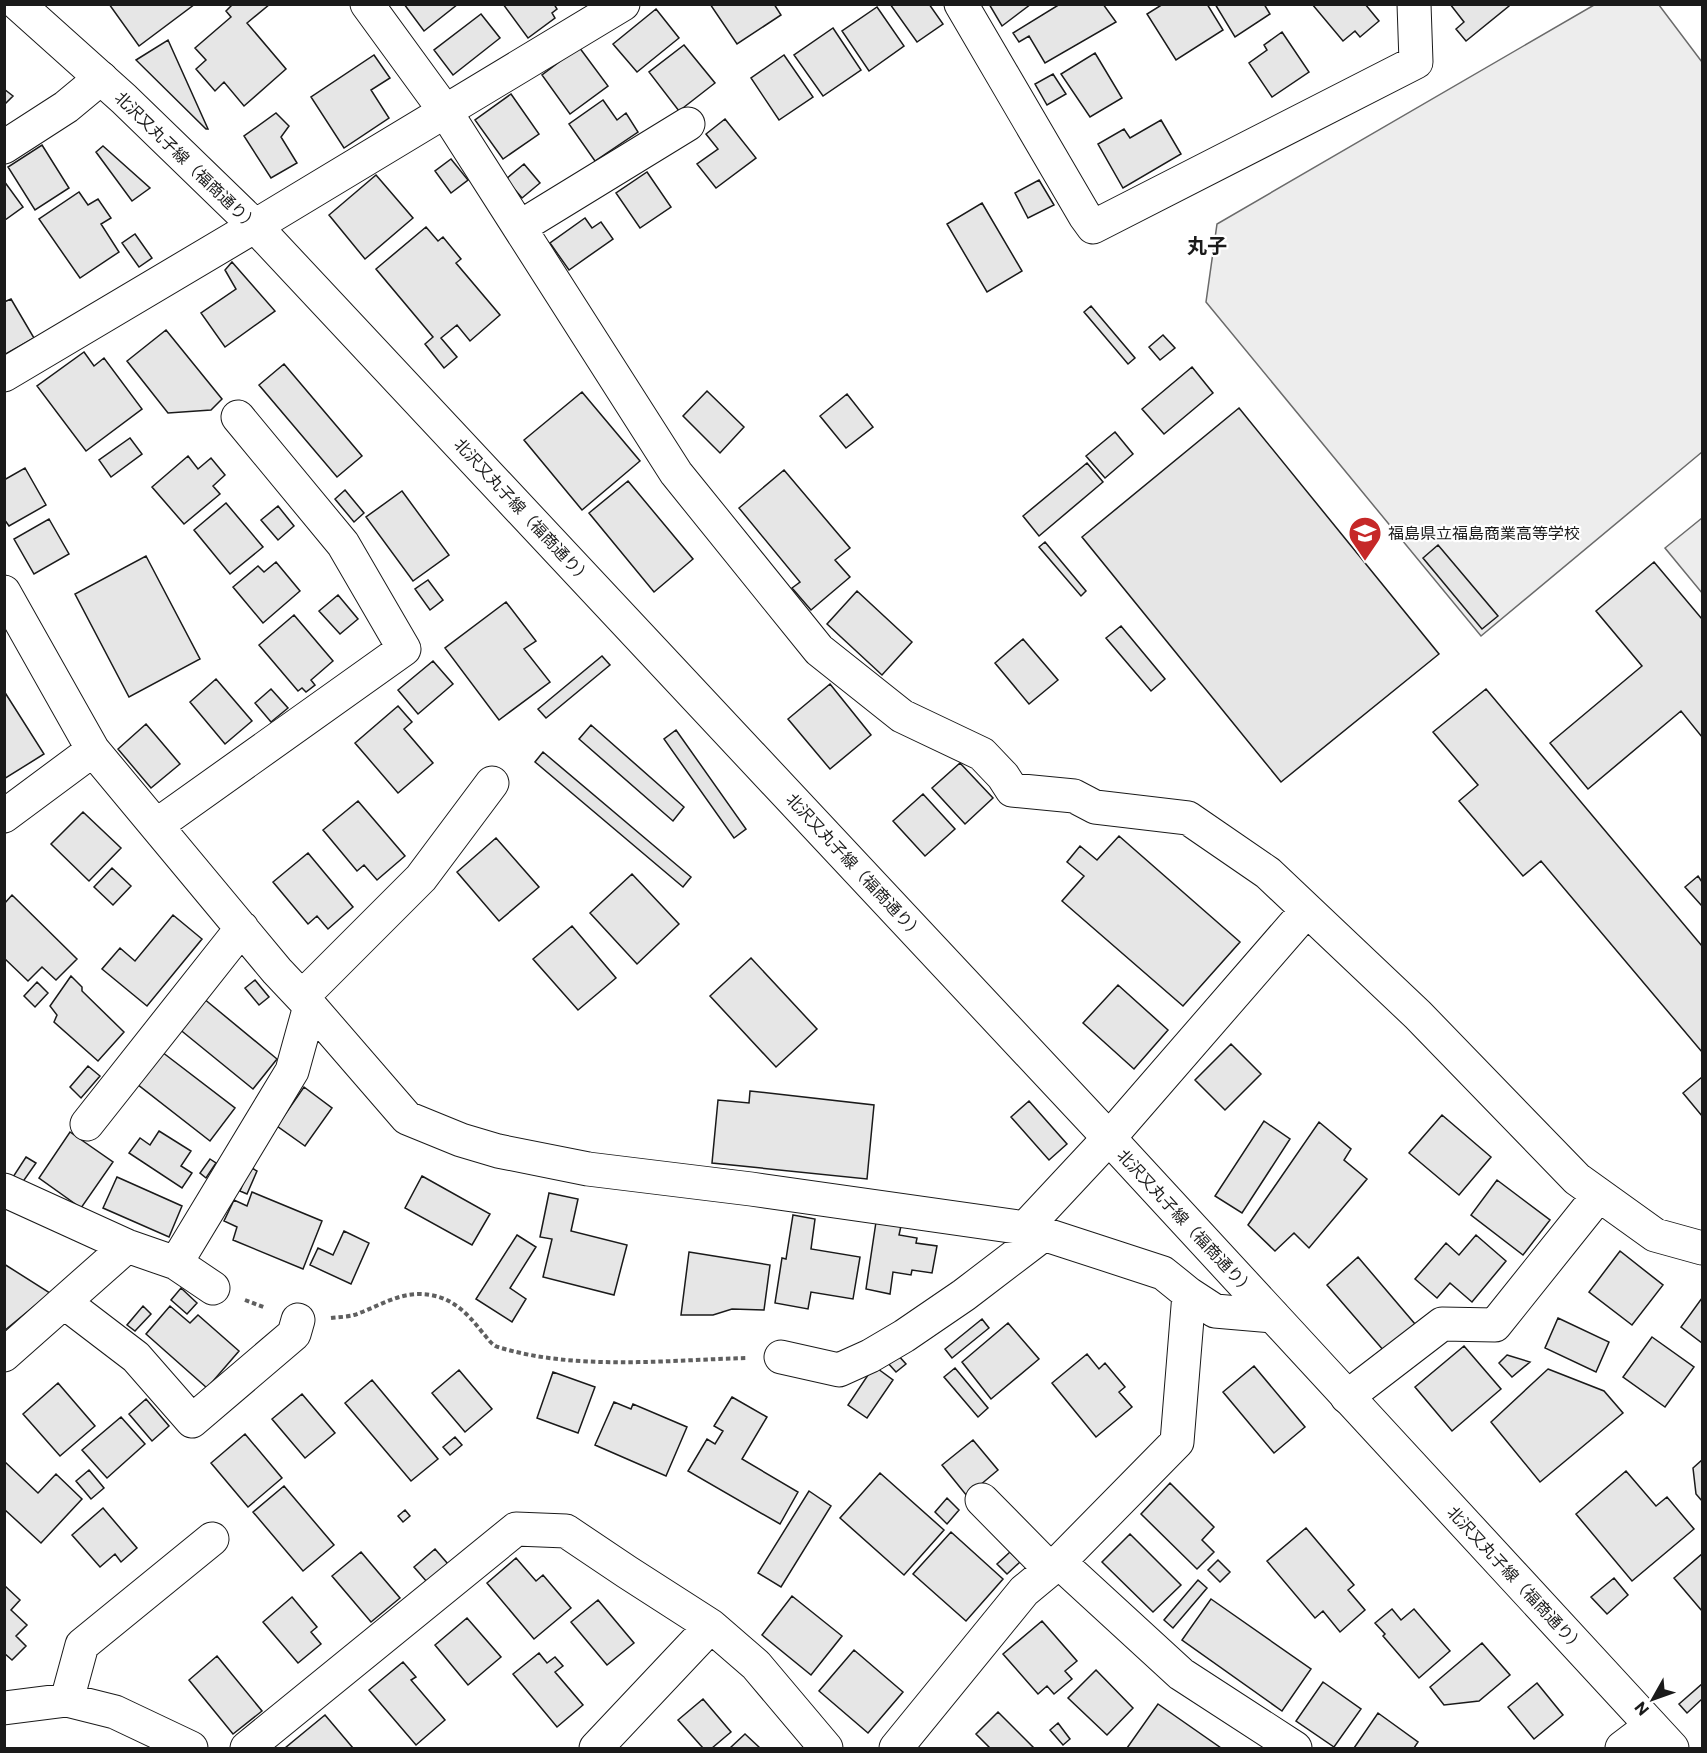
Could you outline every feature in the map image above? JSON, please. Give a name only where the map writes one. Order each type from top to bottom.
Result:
[{"type":"street","name":"北沢又丸子線（福商通り）","points":[[18,4],[101,78],[255,226],[1109,1138],[1662,1737]]},
{"type":"street","points":[[367,4],[446,111],[676,473],[819,650],[902,716],[982,754],[1003,776],[1012,790],[1074,796],[1095,807],[1188,818],[1268,873],[1418,1015],[1577,1179],[1654,1235],[1702,1248]]},
{"type":"street","points":[[4,375],[623,4]]},
{"type":"street","points":[[961,4],[1093,227],[1416,62],[1414,4]]},
{"type":"street","points":[[4,147],[66,107],[101,78]]},
{"type":"street","points":[[520,227],[688,124]]},
{"type":"street","points":[[157,825],[404,649],[343,544],[238,417]]},
{"type":"street","points":[[4,592],[93,750],[277,971],[407,1118],[461,1140],[498,1151],[588,1169],[751,1189],[1035,1231],[1163,1273],[1215,1311],[1273,1316]]},
{"type":"street","points":[[4,816],[93,750]]},
{"type":"street","points":[[176,1263],[292,1071],[306,1002],[421,878],[492,783]]},
{"type":"street","points":[[781,1357],[839,1370],[870,1356],[904,1336],[956,1301],[1035,1231],[1109,1138],[1307,910]]},
{"type":"street","points":[[87,1124],[242,928]]},
{"type":"street","points":[[4,1190],[127,1246],[176,1263],[213,1288]]},
{"type":"street","points":[[1347,1396],[1442,1324],[1495,1325],[1599,1195]]},
{"type":"street","points":[[4,1355],[127,1246]]},
{"type":"street","points":[[896,1749],[1024,1591],[1054,1565],[1177,1442],[1189,1294]]},
{"type":"street","points":[[64,1302],[136,1357],[192,1421],[294,1334],[298,1320]]},
{"type":"street","points":[[982,1500],[1181,1674],[1294,1749]]},
{"type":"street","points":[[247,1749],[516,1529],[566,1531],[711,1626],[756,1665],[826,1749]]},
{"type":"street","points":[[67,1700],[82,1645],[212,1539]]},
{"type":"street","points":[[596,1749],[711,1626]]},
{"type":"street","points":[[4,1708],[67,1700],[115,1712],[191,1749]]},
{"type":"street","points":[[1622,1749],[1662,1737]]},
{"type":"path","points":[[213,1288],[298,1320],[353,1315],[392,1299],[417,1294],[437,1296],[456,1303],[470,1316],[494,1346],[519,1353],[582,1362],[781,1357]]},
{"type":"shaded area","points":[[1594,5],[1659,5],[1702,62],[1702,452],[1481,636],[1206,302],[1217,224]]},
{"type":"shaded area","points":[[1702,518],[1702,593],[1665,548]]},
{"type":"building","points":[[109,4],[195,4],[139,46]]},
{"type":"building","points":[[233,4],[270,4],[247,23],[286,69],[244,106],[224,82],[215,91],[196,69],[206,60],[195,48],[231,17],[226,11]]},
{"type":"building","points":[[404,4],[458,4],[424,31]]},
{"type":"building","points":[[503,4],[554,4],[557,9],[552,13],[555,18],[528,38]]},
{"type":"building","points":[[710,4],[774,4],[781,15],[737,44]]},
{"type":"building","points":[[890,4],[929,4],[943,24],[917,42]]},
{"type":"building","points":[[989,4],[1031,4],[1002,26]]},
{"type":"building","points":[[1060,4],[1103,4],[1116,22],[1045,63],[1029,36],[1019,42],[1013,33]]},
{"type":"building","points":[[1163,4],[1207,4],[1223,30],[1176,60],[1147,14]]},
{"type":"building","points":[[1215,4],[1264,4],[1270,14],[1235,37]]},
{"type":"building","points":[[1312,4],[1365,4],[1379,21],[1360,37],[1355,31],[1343,41]]},
{"type":"building","points":[[1450,4],[1508,4],[1509,6],[1466,41],[1456,29],[1464,22]]},
{"type":"building","points":[[877,7],[904,46],[869,71],[842,31]]},
{"type":"building","points":[[656,9],[679,38],[637,72],[613,44]]},
{"type":"building","points":[[481,14],[500,38],[453,75],[434,50]]},
{"type":"building","points":[[833,28],[861,70],[823,96],[794,55]]},
{"type":"building","points":[[1282,32],[1309,72],[1272,97],[1249,63],[1267,50],[1264,45]]},
{"type":"building","points":[[168,40],[208,129],[136,60]]},
{"type":"building","points":[[684,45],[715,83],[679,111],[649,72]]},
{"type":"building","points":[[579,47],[608,86],[570,114],[542,75]]},
{"type":"building","points":[[1095,53],[1122,98],[1090,117],[1061,74]]},
{"type":"building","points":[[374,55],[390,78],[371,90],[389,118],[344,148],[311,97]]},
{"type":"building","points":[[784,55],[813,97],[779,120],[751,78]]},
{"type":"building","points":[[1053,74],[1066,94],[1047,105],[1035,84]]},
{"type":"building","points":[[4,89],[13,96],[4,105]]},
{"type":"building","points":[[511,94],[539,134],[503,159],[475,120]]},
{"type":"building","points":[[603,100],[617,120],[626,113],[638,132],[595,161],[569,124]]},
{"type":"building","points":[[276,113],[289,126],[281,137],[297,163],[271,178],[244,136]]},
{"type":"building","points":[[725,119],[756,158],[716,188],[697,164],[718,149],[706,134]]},
{"type":"building","points":[[1161,120],[1181,154],[1123,188],[1098,144],[1124,129],[1130,138]]},
{"type":"building","points":[[42,145],[69,188],[35,210],[8,167]]},
{"type":"building","points":[[103,146],[150,188],[132,201],[96,152]]},
{"type":"building","points":[[451,159],[468,180],[451,193],[435,171]]},
{"type":"building","points":[[524,164],[540,183],[522,198],[506,179]]},
{"type":"building","points":[[647,172],[671,207],[640,228],[616,193]]},
{"type":"building","points":[[376,175],[413,218],[365,259],[329,215]]},
{"type":"building","points":[[1039,180],[1054,205],[1028,218],[1015,193]]},
{"type":"building","points":[[4,181],[23,207],[5,220],[4,220]]},
{"type":"building","points":[[79,192],[88,205],[98,199],[111,218],[101,224],[119,252],[80,278],[39,219]]},
{"type":"building","points":[[982,203],[1022,271],[987,292],[947,224]]},
{"type":"building","points":[[585,218],[592,228],[601,222],[613,239],[569,270],[550,243]]},
{"type":"building","points":[[426,227],[438,241],[443,237],[461,259],[456,263],[500,315],[470,341],[457,325],[441,338],[457,357],[444,368],[425,344],[433,337],[376,269]]},
{"type":"building","points":[[135,234],[152,258],[139,267],[122,243]]},
{"type":"building","points":[[232,262],[275,311],[225,347],[201,313],[236,289],[225,270]]},
{"type":"building","points":[[11,299],[34,338],[4,355],[4,302]]},
{"type":"building","points":[[1091,306],[1135,358],[1128,364],[1084,312]]},
{"type":"building","points":[[166,330],[222,399],[211,410],[168,413],[127,361]]},
{"type":"building","points":[[1163,335],[1175,348],[1160,360],[1149,347]]},
{"type":"building","points":[[84,352],[94,366],[104,358],[142,409],[86,451],[37,386]]},
{"type":"building","points":[[284,364],[362,456],[337,477],[259,385]]},
{"type":"building","points":[[1192,367],[1213,393],[1164,434],[1142,409]]},
{"type":"building","points":[[707,391],[744,427],[720,453],[683,416]]},
{"type":"building","points":[[582,392],[640,461],[582,510],[524,440]]},
{"type":"building","points":[[847,394],[873,427],[846,448],[820,416]]},
{"type":"building","points":[[1239,408],[1439,654],[1281,782],[1082,537]]},
{"type":"building","points":[[1115,432],[1133,454],[1105,478],[1086,456]]},
{"type":"building","points":[[130,438],[142,454],[111,477],[99,460]]},
{"type":"building","points":[[188,456],[198,469],[211,458],[225,475],[213,486],[220,494],[184,524],[152,487]]},
{"type":"building","points":[[1087,463],[1103,482],[1039,536],[1023,516]]},
{"type":"building","points":[[25,468],[46,505],[9,526],[4,519],[4,480]]},
{"type":"building","points":[[784,470],[850,548],[835,560],[850,577],[811,610],[792,588],[800,582],[739,508]]},
{"type":"building","points":[[628,481],[693,559],[654,592],[589,513]]},
{"type":"building","points":[[345,490],[364,513],[354,522],[335,499]]},
{"type":"building","points":[[402,491],[449,555],[413,581],[366,517]]},
{"type":"building","points":[[226,503],[263,547],[230,574],[194,530]]},
{"type":"building","points":[[278,506],[294,526],[278,540],[261,520]]},
{"type":"building","points":[[49,519],[69,554],[34,574],[14,539]]},
{"type":"building","points":[[1045,542],[1086,591],[1081,596],[1039,547]]},
{"type":"building","points":[[1438,545],[1498,616],[1482,629],[1423,558]]},
{"type":"building","points":[[146,556],[200,659],[129,697],[75,594]]},
{"type":"building","points":[[276,562],[300,591],[263,623],[233,587],[258,566],[264,572]]},
{"type":"building","points":[[1654,562],[1702,619],[1702,737],[1681,711],[1588,789],[1550,743],[1642,666],[1596,611]]},
{"type":"building","points":[[428,580],[443,600],[430,610],[415,589]]},
{"type":"building","points":[[857,591],[912,642],[882,675],[827,624]]},
{"type":"building","points":[[338,595],[358,619],[340,634],[319,611]]},
{"type":"building","points":[[506,602],[536,641],[524,649],[550,682],[499,720],[445,648]]},
{"type":"building","points":[[294,615],[333,661],[311,680],[315,685],[306,692],[302,688],[298,691],[259,645]]},
{"type":"building","points":[[1121,626],[1165,679],[1151,691],[1106,638]]},
{"type":"building","points":[[1023,639],[1058,680],[1029,704],[995,663]]},
{"type":"building","points":[[602,656],[610,665],[546,718],[538,709]]},
{"type":"building","points":[[433,661],[453,684],[418,714],[398,690]]},
{"type":"building","points":[[216,679],[252,721],[225,744],[190,702]]},
{"type":"building","points":[[830,684],[871,735],[830,769],[788,719]]},
{"type":"building","points":[[271,689],[288,708],[271,722],[255,703]]},
{"type":"building","points":[[1486,689],[1702,946],[1702,1052],[1541,861],[1523,876],[1459,801],[1478,785],[1433,732]]},
{"type":"building","points":[[4,691],[44,754],[4,779]]},
{"type":"building","points":[[398,706],[412,722],[404,729],[433,763],[398,793],[355,743]]},
{"type":"building","points":[[146,724],[180,764],[151,788],[118,749]]},
{"type":"building","points":[[591,725],[684,807],[673,821],[579,739]]},
{"type":"building","points":[[676,730],[746,829],[734,838],[664,739]]},
{"type":"building","points":[[543,752],[691,877],[683,887],[535,762]]},
{"type":"building","points":[[960,763],[993,798],[965,824],[932,788]]},
{"type":"building","points":[[923,794],[955,829],[925,856],[893,821]]},
{"type":"building","points":[[358,801],[405,856],[377,880],[364,865],[357,871],[323,830]]},
{"type":"building","points":[[83,812],[121,848],[89,881],[51,844]]},
{"type":"building","points":[[1119,836],[1240,942],[1183,1006],[1062,901],[1084,876],[1067,862],[1080,846],[1097,860]]},
{"type":"building","points":[[496,838],[539,887],[499,921],[457,872]]},
{"type":"building","points":[[308,853],[353,907],[328,929],[317,916],[308,924],[273,882]]},
{"type":"building","points":[[112,868],[131,886],[113,905],[94,887]]},
{"type":"building","points":[[632,874],[679,924],[637,964],[590,913]]},
{"type":"building","points":[[1698,876],[1702,882],[1701,905],[1685,887]]},
{"type":"building","points":[[12,895],[77,959],[56,980],[42,967],[28,981],[4,958],[4,904]]},
{"type":"building","points":[[173,915],[202,939],[147,1006],[102,969],[120,948],[135,961]]},
{"type":"building","points":[[572,926],[616,978],[578,1010],[533,959]]},
{"type":"building","points":[[751,958],[817,1029],[776,1067],[710,996]]},
{"type":"building","points":[[71,976],[82,987],[82,991],[124,1032],[98,1061],[54,1022],[57,1015],[50,1006]]},
{"type":"building","points":[[255,980],[269,997],[259,1005],[245,988]]},
{"type":"building","points":[[37,982],[48,993],[35,1007],[24,996]]},
{"type":"building","points":[[1118,985],[1168,1030],[1134,1069],[1083,1023]]},
{"type":"building","points":[[203,998],[277,1059],[253,1089],[178,1028]]},
{"type":"building","points":[[1231,1044],[1261,1074],[1225,1110],[1195,1080]]},
{"type":"building","points":[[162,1052],[235,1108],[210,1141],[137,1084]]},
{"type":"building","points":[[88,1066],[100,1076],[81,1098],[70,1087]]},
{"type":"building","points":[[1702,1077],[1702,1116],[1683,1093]]},
{"type":"building","points":[[304,1087],[332,1108],[305,1146],[277,1126]]},
{"type":"building","points":[[750,1091],[874,1105],[867,1179],[712,1163],[718,1100],[749,1103]]},
{"type":"building","points":[[1029,1101],[1067,1144],[1049,1160],[1011,1117]]},
{"type":"building","points":[[1442,1115],[1491,1157],[1459,1195],[1409,1153]]},
{"type":"building","points":[[1264,1121],[1290,1139],[1242,1213],[1215,1196]]},
{"type":"building","points":[[1319,1122],[1351,1149],[1344,1160],[1367,1179],[1309,1248],[1294,1233],[1275,1251],[1248,1225]]},
{"type":"building","points":[[159,1131],[191,1151],[181,1166],[192,1173],[182,1188],[129,1153],[140,1138],[150,1145]]},
{"type":"building","points":[[70,1132],[113,1162],[81,1208],[39,1178]]},
{"type":"building","points":[[26,1157],[36,1163],[22,1183],[13,1177]]},
{"type":"building","points":[[210,1159],[216,1163],[206,1178],[200,1173]]},
{"type":"building","points":[[250,1167],[257,1171],[247,1194],[240,1191]]},
{"type":"building","points":[[422,1176],[490,1214],[472,1245],[405,1208]]},
{"type":"building","points":[[117,1177],[182,1206],[169,1237],[103,1208]]},
{"type":"building","points":[[1497,1180],[1550,1220],[1523,1255],[1471,1215]]},
{"type":"building","points":[[252,1192],[322,1221],[303,1269],[233,1240],[237,1227],[224,1221],[234,1200],[247,1206]]},
{"type":"building","points":[[549,1193],[578,1199],[571,1231],[627,1245],[614,1295],[543,1277],[552,1239],[540,1237]]},
{"type":"building","points":[[793,1215],[815,1219],[811,1249],[860,1257],[853,1299],[811,1292],[808,1309],[775,1303],[782,1258],[786,1259]]},
{"type":"building","points":[[876,1222],[901,1226],[899,1235],[917,1238],[916,1243],[937,1246],[932,1273],[912,1270],[911,1275],[893,1272],[890,1294],[866,1289]]},
{"type":"building","points":[[344,1231],[369,1243],[351,1284],[310,1265],[318,1248],[333,1255]]},
{"type":"building","points":[[517,1235],[536,1247],[510,1288],[526,1299],[512,1322],[476,1299]]},
{"type":"building","points":[[1476,1235],[1506,1261],[1472,1302],[1450,1283],[1437,1298],[1415,1279],[1446,1243],[1459,1255]]},
{"type":"building","points":[[1620,1251],[1663,1285],[1632,1325],[1589,1292]]},
{"type":"building","points":[[689,1252],[770,1265],[764,1310],[732,1309],[713,1315],[681,1315]]},
{"type":"building","points":[[1358,1257],[1415,1324],[1384,1351],[1327,1285]]},
{"type":"building","points":[[4,1264],[50,1293],[4,1331]]},
{"type":"building","points":[[181,1288],[197,1303],[187,1314],[171,1300]]},
{"type":"building","points":[[1702,1298],[1702,1343],[1681,1327]]},
{"type":"building","points":[[143,1306],[151,1314],[135,1331],[127,1325]]},
{"type":"building","points":[[170,1306],[190,1323],[198,1315],[239,1351],[207,1388],[146,1334]]},
{"type":"building","points":[[1558,1318],[1609,1342],[1596,1372],[1545,1348]]},
{"type":"building","points":[[982,1319],[989,1328],[952,1358],[945,1349]]},
{"type":"building","points":[[1008,1323],[1039,1359],[991,1399],[962,1362]]},
{"type":"building","points":[[1652,1337],[1694,1367],[1665,1407],[1623,1377]]},
{"type":"building","points":[[1464,1346],[1501,1389],[1452,1431],[1415,1387]]},
{"type":"building","points":[[897,1354],[906,1364],[896,1372],[887,1362]]},
{"type":"building","points":[[1087,1354],[1099,1369],[1105,1363],[1125,1387],[1119,1392],[1132,1407],[1096,1437],[1052,1383]]},
{"type":"building","points":[[1507,1355],[1530,1362],[1512,1377],[1499,1363]]},
{"type":"building","points":[[874,1366],[893,1380],[867,1418],[848,1405]]},
{"type":"building","points":[[1254,1366],[1305,1427],[1274,1453],[1223,1392]]},
{"type":"building","points":[[955,1368],[988,1408],[978,1417],[944,1377]]},
{"type":"building","points":[[1548,1369],[1604,1391],[1623,1413],[1540,1482],[1491,1422]]},
{"type":"building","points":[[459,1370],[492,1409],[465,1432],[432,1393]]},
{"type":"building","points":[[553,1372],[595,1387],[578,1433],[537,1418]]},
{"type":"building","points":[[372,1380],[438,1459],[411,1481],[345,1403]]},
{"type":"building","points":[[58,1383],[95,1426],[60,1456],[23,1414]]},
{"type":"building","points":[[302,1394],[335,1433],[305,1458],[272,1419]]},
{"type":"building","points":[[732,1397],[767,1417],[742,1459],[798,1492],[780,1524],[688,1471],[707,1439],[715,1444],[723,1431],[714,1426]]},
{"type":"building","points":[[146,1399],[169,1426],[152,1441],[129,1414]]},
{"type":"building","points":[[614,1402],[631,1409],[633,1404],[687,1427],[666,1476],[595,1445]]},
{"type":"building","points":[[121,1417],[145,1444],[107,1478],[82,1450]]},
{"type":"building","points":[[245,1434],[282,1478],[248,1507],[211,1463]]},
{"type":"building","points":[[455,1437],[462,1445],[450,1455],[443,1447]]},
{"type":"building","points":[[973,1440],[998,1470],[967,1496],[942,1465]]},
{"type":"building","points":[[1702,1460],[1702,1501],[1696,1494],[1693,1468]]},
{"type":"building","points":[[4,1461],[38,1493],[56,1474],[82,1499],[41,1543],[4,1509]]},
{"type":"building","points":[[89,1470],[104,1488],[91,1499],[76,1481]]},
{"type":"building","points":[[1626,1471],[1656,1506],[1667,1497],[1694,1529],[1632,1581],[1576,1514]]},
{"type":"building","points":[[880,1473],[944,1530],[904,1575],[840,1518]]},
{"type":"building","points":[[1170,1483],[1214,1527],[1202,1540],[1214,1552],[1197,1569],[1141,1514]]},
{"type":"building","points":[[284,1486],[334,1545],[303,1571],[253,1512]]},
{"type":"building","points":[[809,1491],[831,1506],[781,1587],[758,1573]]},
{"type":"building","points":[[947,1498],[959,1510],[947,1524],[935,1512]]},
{"type":"building","points":[[103,1508],[137,1548],[121,1562],[115,1554],[100,1567],[72,1535]]},
{"type":"building","points":[[405,1510],[410,1516],[403,1522],[398,1516]]},
{"type":"building","points":[[1306,1528],[1354,1585],[1348,1590],[1365,1610],[1340,1632],[1323,1611],[1315,1618],[1267,1561]]},
{"type":"building","points":[[951,1532],[1003,1579],[966,1621],[913,1574]]},
{"type":"building","points":[[1130,1534],[1181,1585],[1153,1612],[1102,1562]]},
{"type":"building","points":[[435,1549],[448,1564],[427,1582],[414,1567]]},
{"type":"building","points":[[361,1552],[400,1598],[371,1622],[332,1576]]},
{"type":"building","points":[[1010,1552],[1020,1562],[1007,1574],[997,1564]]},
{"type":"building","points":[[1702,1554],[1702,1611],[1674,1578]]},
{"type":"building","points":[[516,1558],[536,1581],[543,1575],[571,1608],[534,1639],[487,1583]]},
{"type":"building","points":[[1218,1560],[1230,1572],[1220,1582],[1208,1570]]},
{"type":"building","points":[[1614,1578],[1628,1595],[1607,1614],[1591,1597]]},
{"type":"building","points":[[1198,1580],[1207,1588],[1173,1628],[1164,1620]]},
{"type":"building","points":[[4,1585],[20,1600],[11,1610],[27,1625],[16,1636],[26,1646],[12,1660],[4,1653]]},
{"type":"building","points":[[792,1596],[842,1636],[811,1675],[762,1635]]},
{"type":"building","points":[[292,1597],[317,1627],[311,1632],[321,1644],[298,1663],[263,1622]]},
{"type":"building","points":[[1211,1599],[1311,1669],[1282,1711],[1182,1640]]},
{"type":"building","points":[[598,1600],[634,1643],[607,1665],[571,1622]]},
{"type":"building","points":[[1392,1609],[1401,1620],[1414,1609],[1450,1651],[1419,1678],[1383,1636],[1385,1634],[1375,1623]]},
{"type":"building","points":[[467,1618],[501,1657],[468,1685],[435,1645]]},
{"type":"building","points":[[1042,1621],[1077,1661],[1065,1671],[1072,1679],[1054,1694],[1047,1686],[1038,1694],[1003,1654]]},
{"type":"building","points":[[1482,1643],[1510,1675],[1479,1701],[1444,1705],[1430,1687]]},
{"type":"building","points":[[854,1650],[903,1692],[868,1733],[819,1691]]},
{"type":"building","points":[[539,1653],[547,1663],[555,1657],[563,1666],[555,1672],[583,1705],[557,1727],[513,1674]]},
{"type":"building","points":[[217,1656],[262,1711],[233,1734],[189,1680]]},
{"type":"building","points":[[403,1662],[416,1677],[411,1680],[445,1720],[416,1745],[369,1690]]},
{"type":"building","points":[[1096,1670],[1133,1708],[1107,1735],[1068,1698]]},
{"type":"building","points":[[1323,1682],[1361,1709],[1334,1747],[1296,1721]]},
{"type":"building","points":[[1537,1683],[1563,1715],[1534,1739],[1508,1707]]},
{"type":"building","points":[[1702,1684],[1702,1699],[1687,1713],[1679,1704]]},
{"type":"building","points":[[703,1699],[731,1732],[712,1748],[703,1748],[678,1720]]},
{"type":"building","points":[[1158,1704],[1221,1748],[1127,1748]]},
{"type":"building","points":[[998,1712],[1034,1748],[990,1748],[976,1734]]},
{"type":"building","points":[[1378,1713],[1418,1742],[1414,1748],[1354,1748]]},
{"type":"building","points":[[325,1715],[353,1748],[285,1748]]},
{"type":"building","points":[[1058,1723],[1070,1739],[1063,1745],[1050,1730]]},
{"type":"building","points":[[745,1734],[760,1748],[730,1748]]},
{"type":"place","name":"福島県立福島商業高等学校","points":[[1365,562]]},
{"type":"district","name":"丸子","points":[[1207,246]]}]
